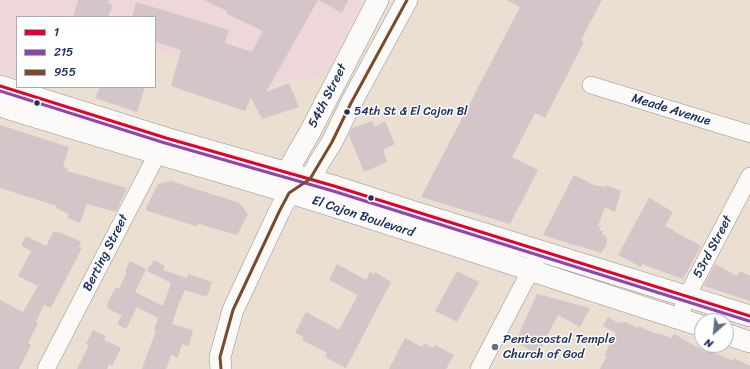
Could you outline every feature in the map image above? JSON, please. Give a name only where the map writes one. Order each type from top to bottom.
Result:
[{"type":"main road","name":"54th Street","points":[[287,172],[311,130],[378,0]]},
{"type":"main road","name":"54th Street","points":[[288,193],[310,179],[332,142],[351,103],[407,0]]},
{"type":"main road","name":"El Cajon Boulevard","points":[[0,86],[288,193],[694,324]]},
{"type":"main road","name":"El Cajon Boulevard","points":[[0,106],[95,136],[161,145],[287,172],[750,316]]},
{"type":"main road","points":[[221,363],[233,310],[288,193],[287,172]]},
{"type":"main road","points":[[734,337],[750,342]]},
{"type":"street","name":"Meade Avenue","points":[[591,85],[750,134]]},
{"type":"street","name":"Berting Street","points":[[46,369],[161,145]]},
{"type":"street","name":"53rd Street","points":[[679,319],[687,296],[750,176]]},
{"type":"street","points":[[479,369],[540,251]]},
{"type":"shaded area","points":[[0,0],[363,0],[323,77],[257,84],[156,49],[156,16],[16,16],[16,77],[0,73]]},
{"type":"building","points":[[78,0],[109,0],[108,4],[113,5],[108,16],[73,16]]},
{"type":"building","points":[[204,0],[318,0],[266,92],[289,83],[299,107],[262,119],[251,98],[245,111],[171,86],[181,50],[156,42],[156,16],[132,16],[136,2],[229,30],[225,43],[252,52],[263,31],[227,14],[227,11]]},
{"type":"building","points":[[318,0],[348,0],[342,13]]},
{"type":"building","points":[[507,0],[602,0],[581,40],[584,42],[545,118],[535,113],[512,157],[538,170],[510,224],[421,197],[520,7]]},
{"type":"building","points":[[100,88],[145,88],[137,112],[95,98]]},
{"type":"building","points":[[372,121],[374,127],[385,121],[395,144],[383,150],[387,162],[364,172],[349,135],[352,128]]},
{"type":"building","points":[[0,125],[69,147],[63,167],[68,169],[67,171],[127,188],[116,212],[87,204],[80,223],[67,218],[69,214],[56,208],[57,206],[0,188]]},
{"type":"building","points":[[574,175],[594,185],[605,187],[606,185],[621,191],[615,212],[605,207],[598,226],[601,227],[599,230],[603,231],[602,234],[607,237],[607,244],[601,253],[543,235]]},
{"type":"building","points":[[171,181],[239,203],[248,214],[237,235],[199,224],[195,226],[145,210],[158,184]]},
{"type":"building","points":[[649,198],[673,212],[665,226],[701,246],[683,279],[642,264],[641,267],[618,255]]},
{"type":"building","points":[[54,231],[81,242],[79,247],[82,248],[51,308],[44,305],[36,322],[38,323],[28,343],[31,345],[19,369],[0,369],[0,300],[23,312],[38,286],[18,276],[31,251],[21,245],[26,236],[46,246]]},
{"type":"building","points":[[154,260],[165,266],[163,270],[187,278],[188,274],[212,282],[207,297],[185,290],[179,303],[172,324],[193,330],[189,346],[182,344],[178,358],[171,355],[166,369],[142,369],[156,330],[154,329],[158,318],[137,307],[126,329],[117,324],[122,315],[108,309],[109,308],[106,306],[116,287],[119,289],[127,272],[125,271],[130,261],[146,269],[135,292],[163,306],[171,283],[147,271]]},
{"type":"building","points":[[337,264],[366,280],[370,272],[374,274],[375,272],[391,282],[346,368],[325,357],[327,353],[302,340],[304,337],[295,333],[306,312],[339,330],[358,295],[329,280]]},
{"type":"building","points":[[715,264],[737,276],[740,271],[750,276],[750,301],[704,286]]},
{"type":"building","points":[[457,271],[479,282],[457,322],[435,311]]},
{"type":"building","points":[[537,294],[590,308],[580,327],[558,315],[538,354],[515,342]]},
{"type":"building","points":[[608,317],[618,323],[625,322],[638,328],[639,326],[654,333],[671,338],[674,334],[694,345],[694,353],[715,353],[733,361],[734,358],[750,366],[750,369],[600,369],[607,356],[604,355],[616,333],[603,326]]},
{"type":"building","points":[[93,330],[106,336],[104,340],[121,348],[112,366],[109,364],[107,369],[77,369],[89,345],[86,344]]},
{"type":"building","points":[[405,338],[422,347],[424,343],[433,348],[435,345],[454,355],[446,369],[389,369]]},
{"type":"transit line","name":"955","points":[[221,369],[220,357],[233,310],[279,212],[289,193],[310,179],[332,142],[351,103],[407,0]]},
{"type":"transit line","name":"1","points":[[0,86],[166,138],[334,186],[750,316]]},
{"type":"transit line","name":"215","points":[[0,91],[165,143],[333,191],[749,321]]},
{"type":"place","name":"54th St & El Cajon Bl","points":[[347,112]]},
{"type":"place","name":"Pentecostal Temple Church of God","points":[[495,347]]}]
